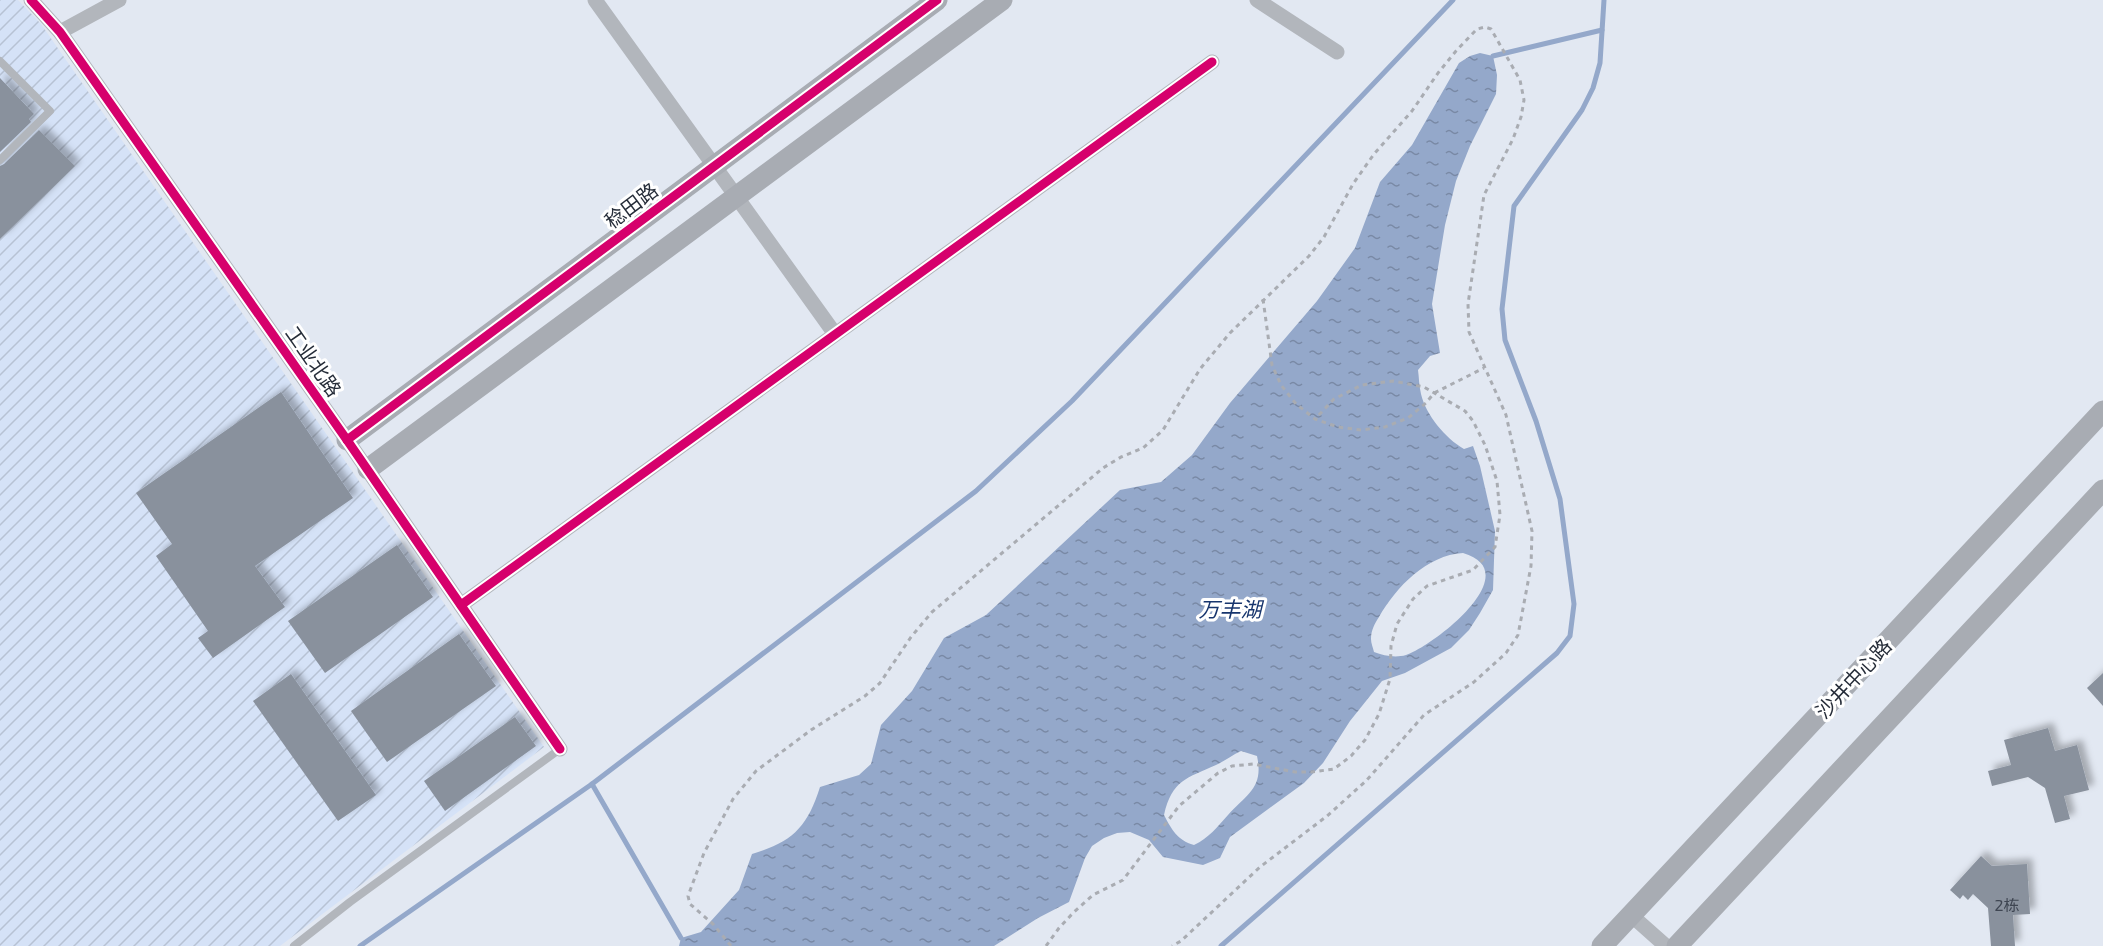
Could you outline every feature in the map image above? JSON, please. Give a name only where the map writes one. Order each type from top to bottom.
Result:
[{"type":"street","name":"工业北路","points":[[31,0],[60,32],[368,469],[560,749]]},
{"type":"street","points":[[60,32],[119,0]]},
{"type":"street","points":[[595,0],[835,334]]},
{"type":"street","name":"稔田路","points":[[347,440],[937,0]]},
{"type":"street","points":[[368,469],[1002,0]]},
{"type":"street","points":[[1257,0],[1337,52]]},
{"type":"street","points":[[461,605],[1212,62]]},
{"type":"street","name":"沙井中心路","points":[[1602,946],[2103,411]]},
{"type":"street","points":[[1677,946],[2103,490]]},
{"type":"street","points":[[1631,915],[1666,946]]},
{"type":"lane","points":[[0,61],[50,111],[0,160]]},
{"type":"lane","points":[[294,946],[350,902],[560,749]]},
{"type":"path","points":[[731,946],[713,924],[690,904],[688,896],[704,854],[733,798],[756,771],[811,730],[865,696],[880,683],[911,637],[932,612],[1103,468],[1153,441],[1163,430],[1200,369],[1230,333],[1309,256],[1324,237],[1353,184],[1374,154],[1412,111],[1456,51],[1478,29],[1485,27],[1491,29],[1520,80],[1524,100],[1513,139],[1484,195],[1468,304],[1469,333],[1506,415],[1532,531],[1531,566],[1518,635],[1506,653],[1474,682],[1424,716],[1366,781],[1327,816],[1260,867],[1172,946]]},
{"type":"path","points":[[1263,299],[1272,365],[1281,385],[1296,404],[1315,418],[1338,428],[1362,430],[1385,427],[1408,418],[1434,393],[1484,368]]},
{"type":"path","points":[[1046,946],[1059,928],[1093,895],[1123,880],[1179,806],[1218,773],[1232,766],[1253,764],[1295,772],[1312,772],[1334,769],[1351,756],[1365,740],[1379,714],[1390,679],[1391,646],[1396,624],[1413,599],[1427,586],[1473,570],[1495,547],[1500,515],[1497,481],[1485,445],[1473,421],[1465,411],[1424,387],[1393,381],[1362,385],[1334,399],[1315,418]]},
{"type":"shaded area","points":[[0,0],[18,0],[41,24],[544,747],[280,946],[0,946]]},
{"type":"water","name":"万丰湖","points":[[1480,53],[1493,56],[1497,75],[1496,94],[1470,146],[1456,181],[1445,225],[1432,304],[1440,353],[1430,356],[1418,370],[1421,394],[1432,418],[1443,432],[1464,449],[1473,446],[1495,531],[1493,590],[1469,630],[1451,648],[1405,673],[1382,681],[1350,721],[1323,763],[1304,783],[1230,837],[1220,858],[1203,865],[1163,857],[1149,840],[1130,832],[1117,833],[1104,838],[1092,846],[1085,858],[1069,902],[1038,918],[994,946],[679,946],[681,938],[701,932],[739,890],[752,854],[778,844],[796,831],[810,813],[820,787],[859,775],[871,764],[881,725],[912,691],[944,638],[986,615],[1120,490],[1161,482],[1192,455],[1230,403],[1317,301],[1355,248],[1380,182],[1412,145],[1459,63]],"holes":[[[1463,553],[1480,562],[1486,576],[1481,591],[1470,607],[1436,638],[1419,649],[1398,656],[1374,652],[1371,639],[1374,627],[1394,595],[1425,566],[1450,555]],[[1241,751],[1257,756],[1258,776],[1252,790],[1204,839],[1194,845],[1183,840],[1173,830],[1164,815],[1171,794],[1189,777]]]},
{"type":"building","points":[[0,78],[34,114],[29,119],[31,122],[0,152]]},
{"type":"building","points":[[39,130],[75,166],[0,239],[0,166]]},
{"type":"building","points":[[281,392],[353,498],[255,566],[285,607],[213,658],[198,638],[208,631],[156,556],[172,544],[136,493]]},
{"type":"building","points":[[397,545],[433,597],[325,673],[288,621]]},
{"type":"building","points":[[459,634],[496,686],[387,762],[351,711]]},
{"type":"building","points":[[2103,673],[2103,706],[2087,688]]},
{"type":"building","points":[[291,674],[376,795],[338,821],[253,701]]},
{"type":"building","points":[[515,717],[536,746],[445,811],[424,781]]},
{"type":"building","points":[[2048,728],[2055,751],[2077,745],[2089,790],[2064,796],[2070,819],[2055,823],[2045,788],[2028,777],[1992,786],[1988,771],[2011,765],[2004,740]]},
{"type":"building","points":[[1981,856],[1992,866],[2027,864],[2030,914],[2013,915],[2015,946],[1991,946],[1988,908],[1973,894],[1968,900],[1963,895],[1960,899],[1950,890]]},
{"type":"waterway","points":[[360,946],[592,784],[976,491],[1072,401],[1453,0]]},
{"type":"waterway","points":[[1221,946],[1557,653],[1570,636],[1574,604],[1560,499],[1536,421],[1505,340],[1502,309],[1514,206],[1582,110],[1593,88],[1600,63],[1604,0]]},
{"type":"waterway","points":[[1493,56],[1602,30]]},
{"type":"waterway","points":[[592,784],[681,938]]},
{"type":"cycle path","points":[[31,0],[60,32],[347,440],[560,749]]},
{"type":"cycle path","points":[[347,440],[937,0]]},
{"type":"cycle path","points":[[461,605],[1212,62]]}]
